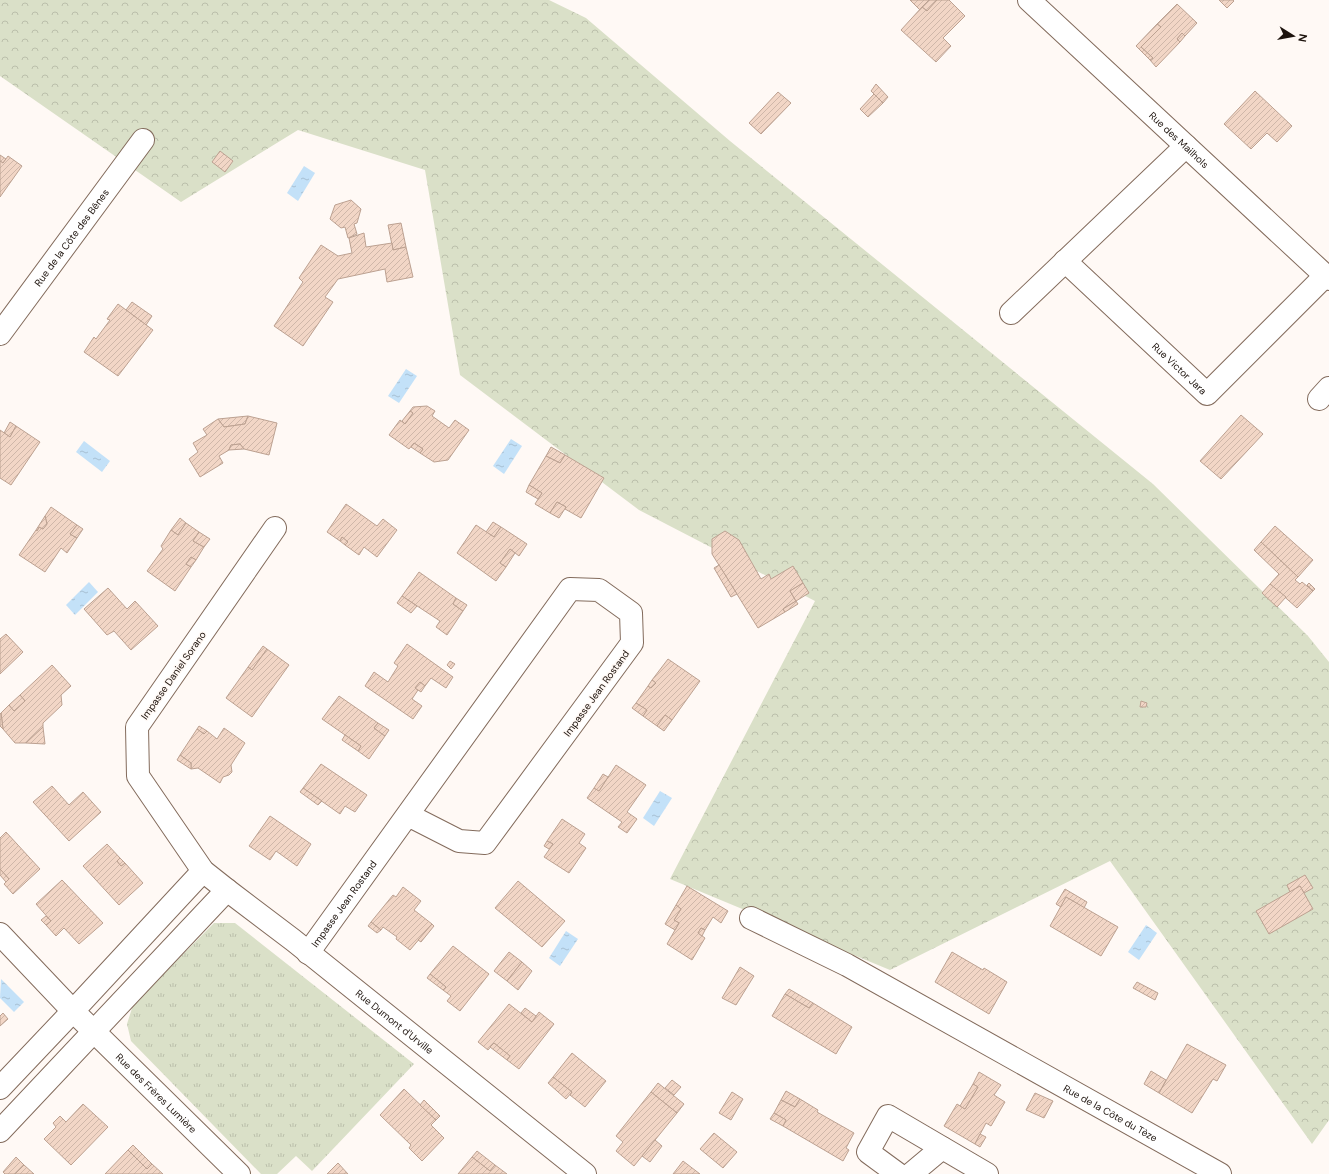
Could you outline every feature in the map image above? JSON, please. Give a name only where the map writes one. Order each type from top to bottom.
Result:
[{"type":"street","name":"Rue des Mailhols","points":[[1029,0],[1327,278]]},
{"type":"street","name":"Rue de la Côte des Bênes","points":[[0,334],[143,140]]},
{"type":"street","points":[[1011,313],[1186,146]]},
{"type":"street","name":"Rue Victor Jara","points":[[1065,261],[1207,394],[1327,278]]},
{"type":"street","name":"Impasse Daniel Sorano","points":[[203,871],[138,776],[137,727],[275,528]]},
{"type":"street","name":"Impasse Jean Rostand","points":[[308,953],[570,589],[598,590],[630,613],[632,644],[485,843],[459,841],[408,815]]},
{"type":"street","points":[[0,1088],[203,871]]},
{"type":"street","name":"Rue Dumont d'Urville","points":[[203,871],[293,940],[585,1174]]},
{"type":"street","points":[[0,1130],[227,890]]},
{"type":"street","name":"Rue de la Côte du Tèze","points":[[751,918],[847,965],[1220,1174]]},
{"type":"street","name":"Rue des Frères Lumière","points":[[0,934],[73,1011],[239,1174]]},
{"type":"street","points":[[898,1174],[868,1152],[888,1116],[987,1174]]},
{"type":"street","points":[[911,1174],[942,1148]]},
{"type":"green space","points":[[0,0],[549,0],[586,18],[730,141],[1153,484],[1308,636],[1329,662],[1329,1120],[1312,1144],[1110,861],[890,970],[670,879],[815,601],[639,510],[460,375],[425,170],[298,130],[181,202],[0,76]]},
{"type":"green space","points":[[214,923],[235,923],[414,1064],[312,1171],[296,1156],[277,1174],[261,1174],[131,1041],[127,1024],[133,1005]]},
{"type":"water","points":[[304,166],[315,173],[298,201],[287,193]]},
{"type":"water","points":[[406,369],[417,376],[399,403],[388,396]]},
{"type":"water","points":[[511,439],[522,446],[504,474],[493,466]]},
{"type":"water","points":[[84,441],[110,461],[102,472],[76,452]]},
{"type":"water","points":[[89,582],[98,592],[75,615],[66,605]]},
{"type":"water","points":[[660,791],[672,798],[654,826],[643,818]]},
{"type":"water","points":[[1146,925],[1157,933],[1139,960],[1128,952]]},
{"type":"water","points":[[566,931],[578,939],[560,966],[549,958]]},
{"type":"water","points":[[1,979],[24,1002],[14,1012],[0,998]]},
{"type":"building","points":[[910,0],[929,0],[920,10]]},
{"type":"building","points":[[929,0],[937,0],[927,11],[922,7]]},
{"type":"building","points":[[937,0],[949,0],[965,16],[943,38],[951,46],[936,62],[901,30],[922,7],[927,11]]},
{"type":"building","points":[[1219,0],[1233,0],[1234,1],[1227,8]]},
{"type":"building","points":[[1177,4],[1197,23],[1185,36],[1182,33],[1177,39],[1180,42],[1156,67],[1150,60],[1153,58],[1141,47],[1161,27],[1157,24]]},
{"type":"building","points":[[1157,24],[1161,27],[1141,47],[1153,58],[1150,60],[1136,46]]},
{"type":"building","points":[[1182,33],[1185,36],[1180,42],[1177,39]]},
{"type":"building","points":[[876,84],[888,97],[883,103],[871,91]]},
{"type":"building","points":[[1255,91],[1292,126],[1277,142],[1267,133],[1251,149],[1224,124]]},
{"type":"building","points":[[778,92],[791,103],[761,134],[749,123]]},
{"type":"building","points":[[874,94],[883,103],[868,117],[860,109]]},
{"type":"building","points":[[220,151],[233,161],[225,172],[212,162]]},
{"type":"building","points":[[0,155],[6,159],[3,163],[0,161]]},
{"type":"building","points":[[8,156],[22,166],[0,197],[0,161],[3,163]]},
{"type":"building","points":[[351,200],[361,209],[357,223],[354,224],[357,234],[348,238],[345,227],[341,228],[330,219],[335,205]]},
{"type":"building","points":[[401,223],[406,247],[393,250],[388,225]]},
{"type":"building","points":[[364,233],[366,247],[392,243],[393,250],[406,247],[413,277],[387,282],[385,269],[338,279],[325,297],[333,302],[303,346],[274,326],[303,282],[299,278],[321,245],[338,256],[352,253],[349,238]]},
{"type":"building","points":[[132,302],[152,316],[146,325],[126,310]]},
{"type":"building","points":[[118,304],[153,330],[118,376],[84,352],[94,337],[96,339],[110,320],[107,319]]},
{"type":"building","points":[[427,406],[435,411],[432,416],[449,428],[455,420],[469,430],[448,460],[434,462],[420,453],[423,449],[414,443],[409,449],[389,435],[400,420],[405,424],[413,413],[410,411],[413,407]]},
{"type":"building","points":[[410,411],[413,413],[405,424],[402,421]]},
{"type":"building","points":[[1241,415],[1263,434],[1221,479],[1200,461]]},
{"type":"building","points":[[248,416],[245,424],[224,427],[218,419]]},
{"type":"building","points":[[248,416],[277,423],[269,455],[244,449],[240,444],[231,445],[229,450],[219,456],[223,463],[200,477],[189,459],[198,452],[193,443],[207,435],[203,429],[218,419],[224,427],[245,424]]},
{"type":"building","points":[[10,422],[16,426],[10,437],[4,433]]},
{"type":"building","points":[[16,426],[40,442],[11,485],[0,478],[0,430],[10,437]]},
{"type":"building","points":[[414,443],[423,449],[420,453],[411,447]]},
{"type":"building","points":[[240,444],[244,449],[229,450],[231,445]]},
{"type":"building","points":[[551,447],[565,455],[560,463],[546,456]]},
{"type":"building","points":[[565,455],[604,478],[581,518],[565,509],[566,507],[557,502],[550,513],[535,504],[542,493],[529,485],[546,456],[560,463]]},
{"type":"building","points":[[529,485],[542,493],[538,499],[526,492]]},
{"type":"building","points":[[557,502],[566,507],[559,518],[550,513]]},
{"type":"building","points":[[346,504],[377,526],[383,519],[397,530],[377,557],[364,547],[359,555],[345,545],[348,542],[342,537],[340,541],[327,532]]},
{"type":"building","points":[[51,507],[77,525],[70,534],[77,538],[67,553],[61,548],[45,572],[19,555],[36,530],[37,531],[39,527],[43,529],[47,524],[45,516]]},
{"type":"building","points":[[45,516],[47,524],[43,529],[39,527],[37,531],[36,530]]},
{"type":"building","points":[[180,518],[186,523],[178,535],[171,530]]},
{"type":"building","points":[[493,522],[501,527],[494,537],[486,532]]},
{"type":"building","points":[[186,523],[199,532],[193,541],[204,547],[196,560],[191,557],[186,564],[191,567],[175,591],[147,571],[163,549],[161,546],[171,530],[178,535]]},
{"type":"building","points":[[77,525],[83,529],[77,538],[70,534]]},
{"type":"building","points":[[476,525],[494,537],[501,527],[527,544],[519,556],[510,549],[500,563],[506,567],[496,581],[457,553]]},
{"type":"building","points":[[1275,526],[1313,560],[1298,577],[1261,542]]},
{"type":"building","points":[[725,531],[739,540],[761,579],[769,574],[771,579],[793,566],[803,583],[790,591],[796,601],[783,609],[785,612],[758,628],[712,554],[712,539]]},
{"type":"building","points":[[199,532],[210,539],[204,547],[193,541]]},
{"type":"building","points":[[342,537],[348,542],[345,545],[340,541]]},
{"type":"building","points":[[1261,542],[1298,577],[1295,580],[1300,584],[1302,582],[1313,591],[1297,608],[1270,584],[1279,574],[1254,550]]},
{"type":"building","points":[[510,549],[515,553],[506,567],[500,563]]},
{"type":"building","points":[[191,557],[196,560],[191,567],[186,564]]},
{"type":"building","points":[[719,565],[737,594],[731,597],[714,568]]},
{"type":"building","points":[[419,572],[456,598],[453,604],[463,611],[447,635],[436,627],[440,621],[402,596]]},
{"type":"building","points":[[803,583],[809,593],[796,601],[790,591]]},
{"type":"building","points":[[1309,583],[1315,589],[1313,591],[1307,585]]},
{"type":"building","points":[[1270,584],[1286,597],[1277,607],[1262,593]]},
{"type":"building","points":[[108,588],[127,609],[135,601],[158,626],[131,650],[114,631],[107,635],[84,609]]},
{"type":"building","points":[[402,596],[417,606],[411,613],[397,603]]},
{"type":"building","points":[[456,598],[467,605],[463,611],[453,604]]},
{"type":"building","points":[[796,601],[798,604],[785,612],[783,609]]},
{"type":"building","points":[[6,634],[23,652],[0,674],[0,639]]},
{"type":"building","points":[[407,644],[453,677],[446,688],[431,678],[425,686],[420,682],[415,688],[418,690],[412,699],[422,706],[413,719],[365,686],[374,672],[388,682],[398,666],[394,663]]},
{"type":"building","points":[[263,646],[267,649],[252,670],[248,667]]},
{"type":"building","points":[[267,649],[289,665],[252,717],[226,698],[248,667],[252,670]]},
{"type":"building","points":[[668,659],[700,681],[672,720],[665,715],[657,726],[643,716],[647,710],[636,703],[648,686],[651,688],[656,683],[652,680]]},
{"type":"building","points":[[450,661],[455,664],[451,669],[447,665]]},
{"type":"building","points":[[52,665],[71,686],[61,695],[62,705],[43,723],[43,727],[26,743],[15,743],[3,729],[1,713],[9,705],[14,711],[25,701],[20,695]]},
{"type":"building","points":[[652,680],[656,683],[651,688],[648,686]]},
{"type":"building","points":[[420,682],[425,686],[421,692],[415,688]]},
{"type":"building","points":[[20,695],[25,701],[14,711],[9,705]]},
{"type":"building","points":[[339,696],[378,723],[374,728],[385,736],[369,759],[358,751],[361,746],[322,719]]},
{"type":"building","points":[[1141,701],[1147,703],[1146,707],[1140,707]]},
{"type":"building","points":[[636,703],[647,710],[643,716],[632,708]]},
{"type":"building","points":[[1,713],[3,729],[0,726]]},
{"type":"building","points":[[665,715],[672,720],[664,731],[657,726]]},
{"type":"building","points":[[378,723],[389,730],[385,736],[374,728]]},
{"type":"building","points":[[199,726],[207,731],[204,734],[197,729]]},
{"type":"building","points":[[43,727],[45,744],[26,743]]},
{"type":"building","points":[[224,728],[245,743],[231,765],[232,772],[223,777],[220,783],[198,768],[191,769],[191,763],[180,755],[197,729],[204,734],[207,731],[217,739]]},
{"type":"building","points":[[345,735],[361,746],[358,751],[342,740]]},
{"type":"building","points":[[180,755],[191,763],[191,769],[177,760]]},
{"type":"building","points":[[321,764],[367,795],[355,812],[345,806],[340,814],[303,788]]},
{"type":"building","points":[[616,765],[646,785],[627,812],[637,819],[627,833],[618,827],[622,822],[587,798],[594,788],[599,791]]},
{"type":"building","points":[[603,774],[608,777],[599,791],[594,788]]},
{"type":"building","points":[[52,786],[69,805],[83,792],[101,812],[69,841],[33,802]]},
{"type":"building","points":[[303,788],[322,801],[318,805],[300,792]]},
{"type":"building","points":[[270,816],[311,844],[297,866],[276,851],[270,860],[249,846]]},
{"type":"building","points":[[562,819],[585,834],[579,843],[586,848],[569,873],[544,857],[553,844],[547,841]]},
{"type":"building","points":[[6,832],[40,869],[13,894],[4,884],[9,879],[0,869],[0,838]]},
{"type":"building","points":[[547,841],[553,844],[549,849],[544,846]]},
{"type":"building","points":[[107,844],[120,858],[117,861],[121,866],[125,863],[143,883],[119,905],[83,866]]},
{"type":"building","points":[[120,858],[125,863],[121,866],[117,861]]},
{"type":"building","points":[[0,869],[9,879],[6,882],[0,875]]},
{"type":"building","points":[[1305,875],[1313,888],[1304,893],[1300,886],[1290,892],[1287,885]]},
{"type":"building","points":[[62,880],[103,923],[79,944],[64,928],[56,936],[46,925],[51,921],[36,904]]},
{"type":"building","points":[[518,881],[565,921],[542,947],[495,908]]},
{"type":"building","points":[[687,886],[728,911],[721,923],[713,917],[705,930],[701,928],[698,933],[705,938],[692,960],[667,944],[679,923],[674,920],[681,909],[676,905]]},
{"type":"building","points":[[1300,886],[1313,909],[1269,934],[1256,911]]},
{"type":"building","points":[[403,887],[421,901],[414,910],[432,924],[410,950],[396,939],[397,937],[383,927],[381,930],[371,922],[393,895],[396,897]]},
{"type":"building","points":[[1065,889],[1087,902],[1084,908],[1066,897],[1061,907],[1056,904]]},
{"type":"building","points":[[1066,897],[1118,927],[1101,956],[1050,926]]},
{"type":"building","points":[[676,905],[681,909],[674,920],[679,923],[675,930],[665,924]]},
{"type":"building","points":[[46,916],[51,921],[46,925],[41,920]]},
{"type":"building","points":[[371,922],[381,930],[377,933],[368,926]]},
{"type":"building","points":[[432,924],[434,926],[421,942],[418,940]]},
{"type":"building","points":[[701,928],[705,930],[702,936],[698,933]]},
{"type":"building","points":[[453,946],[489,974],[460,1011],[447,1001],[451,996],[443,990],[446,987],[430,974]]},
{"type":"building","points":[[509,952],[522,962],[507,981],[494,971]]},
{"type":"building","points":[[952,952],[983,970],[984,968],[1007,982],[989,1014],[935,982]]},
{"type":"building","points":[[522,962],[532,971],[518,990],[507,981]]},
{"type":"building","points":[[740,967],[754,976],[736,1005],[722,998]]},
{"type":"building","points":[[430,974],[446,987],[443,990],[427,978]]},
{"type":"building","points":[[1137,982],[1158,993],[1155,1000],[1133,988]]},
{"type":"building","points":[[789,989],[813,1003],[809,1008],[785,994]]},
{"type":"building","points":[[785,994],[809,1008],[813,1003],[852,1027],[836,1054],[772,1016]]},
{"type":"building","points":[[509,1004],[532,1022],[539,1012],[554,1024],[519,1069],[507,1060],[510,1056],[494,1043],[488,1050],[478,1042]]},
{"type":"building","points":[[525,1008],[536,1016],[532,1022],[521,1013]]},
{"type":"building","points":[[3,1013],[8,1019],[0,1026],[0,1016]]},
{"type":"building","points":[[494,1043],[510,1056],[507,1060],[490,1047]]},
{"type":"building","points":[[1187,1044],[1226,1065],[1217,1081],[1213,1079],[1192,1113],[1159,1093]]},
{"type":"building","points":[[572,1053],[606,1081],[585,1107],[570,1095],[572,1092],[553,1077]]},
{"type":"building","points":[[1151,1071],[1166,1080],[1159,1093],[1144,1084]]},
{"type":"building","points":[[979,1072],[1001,1085],[994,1095],[1005,1102],[991,1126],[986,1123],[975,1144],[944,1126],[957,1104],[965,1109],[978,1087],[973,1084]]},
{"type":"building","points":[[553,1077],[572,1092],[566,1099],[548,1083]]},
{"type":"building","points":[[672,1080],[681,1087],[674,1095],[665,1088]]},
{"type":"building","points":[[658,1083],[684,1104],[677,1113],[651,1092]]},
{"type":"building","points":[[973,1084],[978,1087],[965,1109],[960,1106]]},
{"type":"building","points":[[404,1089],[436,1120],[431,1125],[444,1138],[422,1161],[409,1148],[411,1145],[380,1115]]},
{"type":"building","points":[[786,1091],[800,1099],[795,1107],[781,1100]]},
{"type":"building","points":[[651,1092],[677,1113],[634,1166],[616,1151],[623,1142],[616,1136]]},
{"type":"building","points":[[732,1092],[743,1099],[731,1120],[719,1113]]},
{"type":"building","points":[[1035,1093],[1053,1101],[1044,1118],[1026,1110]]},
{"type":"building","points":[[800,1099],[818,1110],[817,1112],[854,1133],[846,1148],[849,1150],[843,1161],[783,1126],[786,1120],[774,1113],[781,1100],[795,1107]]},
{"type":"building","points":[[424,1100],[440,1116],[436,1120],[420,1105]]},
{"type":"building","points":[[83,1104],[108,1127],[71,1165],[44,1139],[56,1127],[53,1123],[60,1116],[66,1122]]},
{"type":"building","points":[[774,1113],[786,1120],[783,1126],[770,1119]]},
{"type":"building","points":[[714,1133],[737,1152],[723,1168],[700,1149]]},
{"type":"building","points":[[980,1134],[986,1137],[980,1147],[975,1144]]},
{"type":"building","points":[[655,1140],[662,1146],[650,1162],[642,1156]]},
{"type":"building","points":[[133,1145],[152,1164],[147,1169],[128,1150]]},
{"type":"building","points":[[128,1150],[147,1169],[152,1164],[163,1174],[105,1174]]},
{"type":"building","points":[[477,1151],[495,1165],[490,1171],[472,1157]]},
{"type":"building","points":[[16,1157],[24,1165],[15,1174],[5,1174],[3,1172]]},
{"type":"building","points":[[472,1157],[490,1171],[495,1165],[507,1174],[458,1174]]},
{"type":"building","points":[[683,1161],[700,1174],[673,1174]]},
{"type":"building","points":[[338,1163],[348,1174],[327,1174]]},
{"type":"building","points":[[24,1165],[34,1174],[15,1174]]}]
